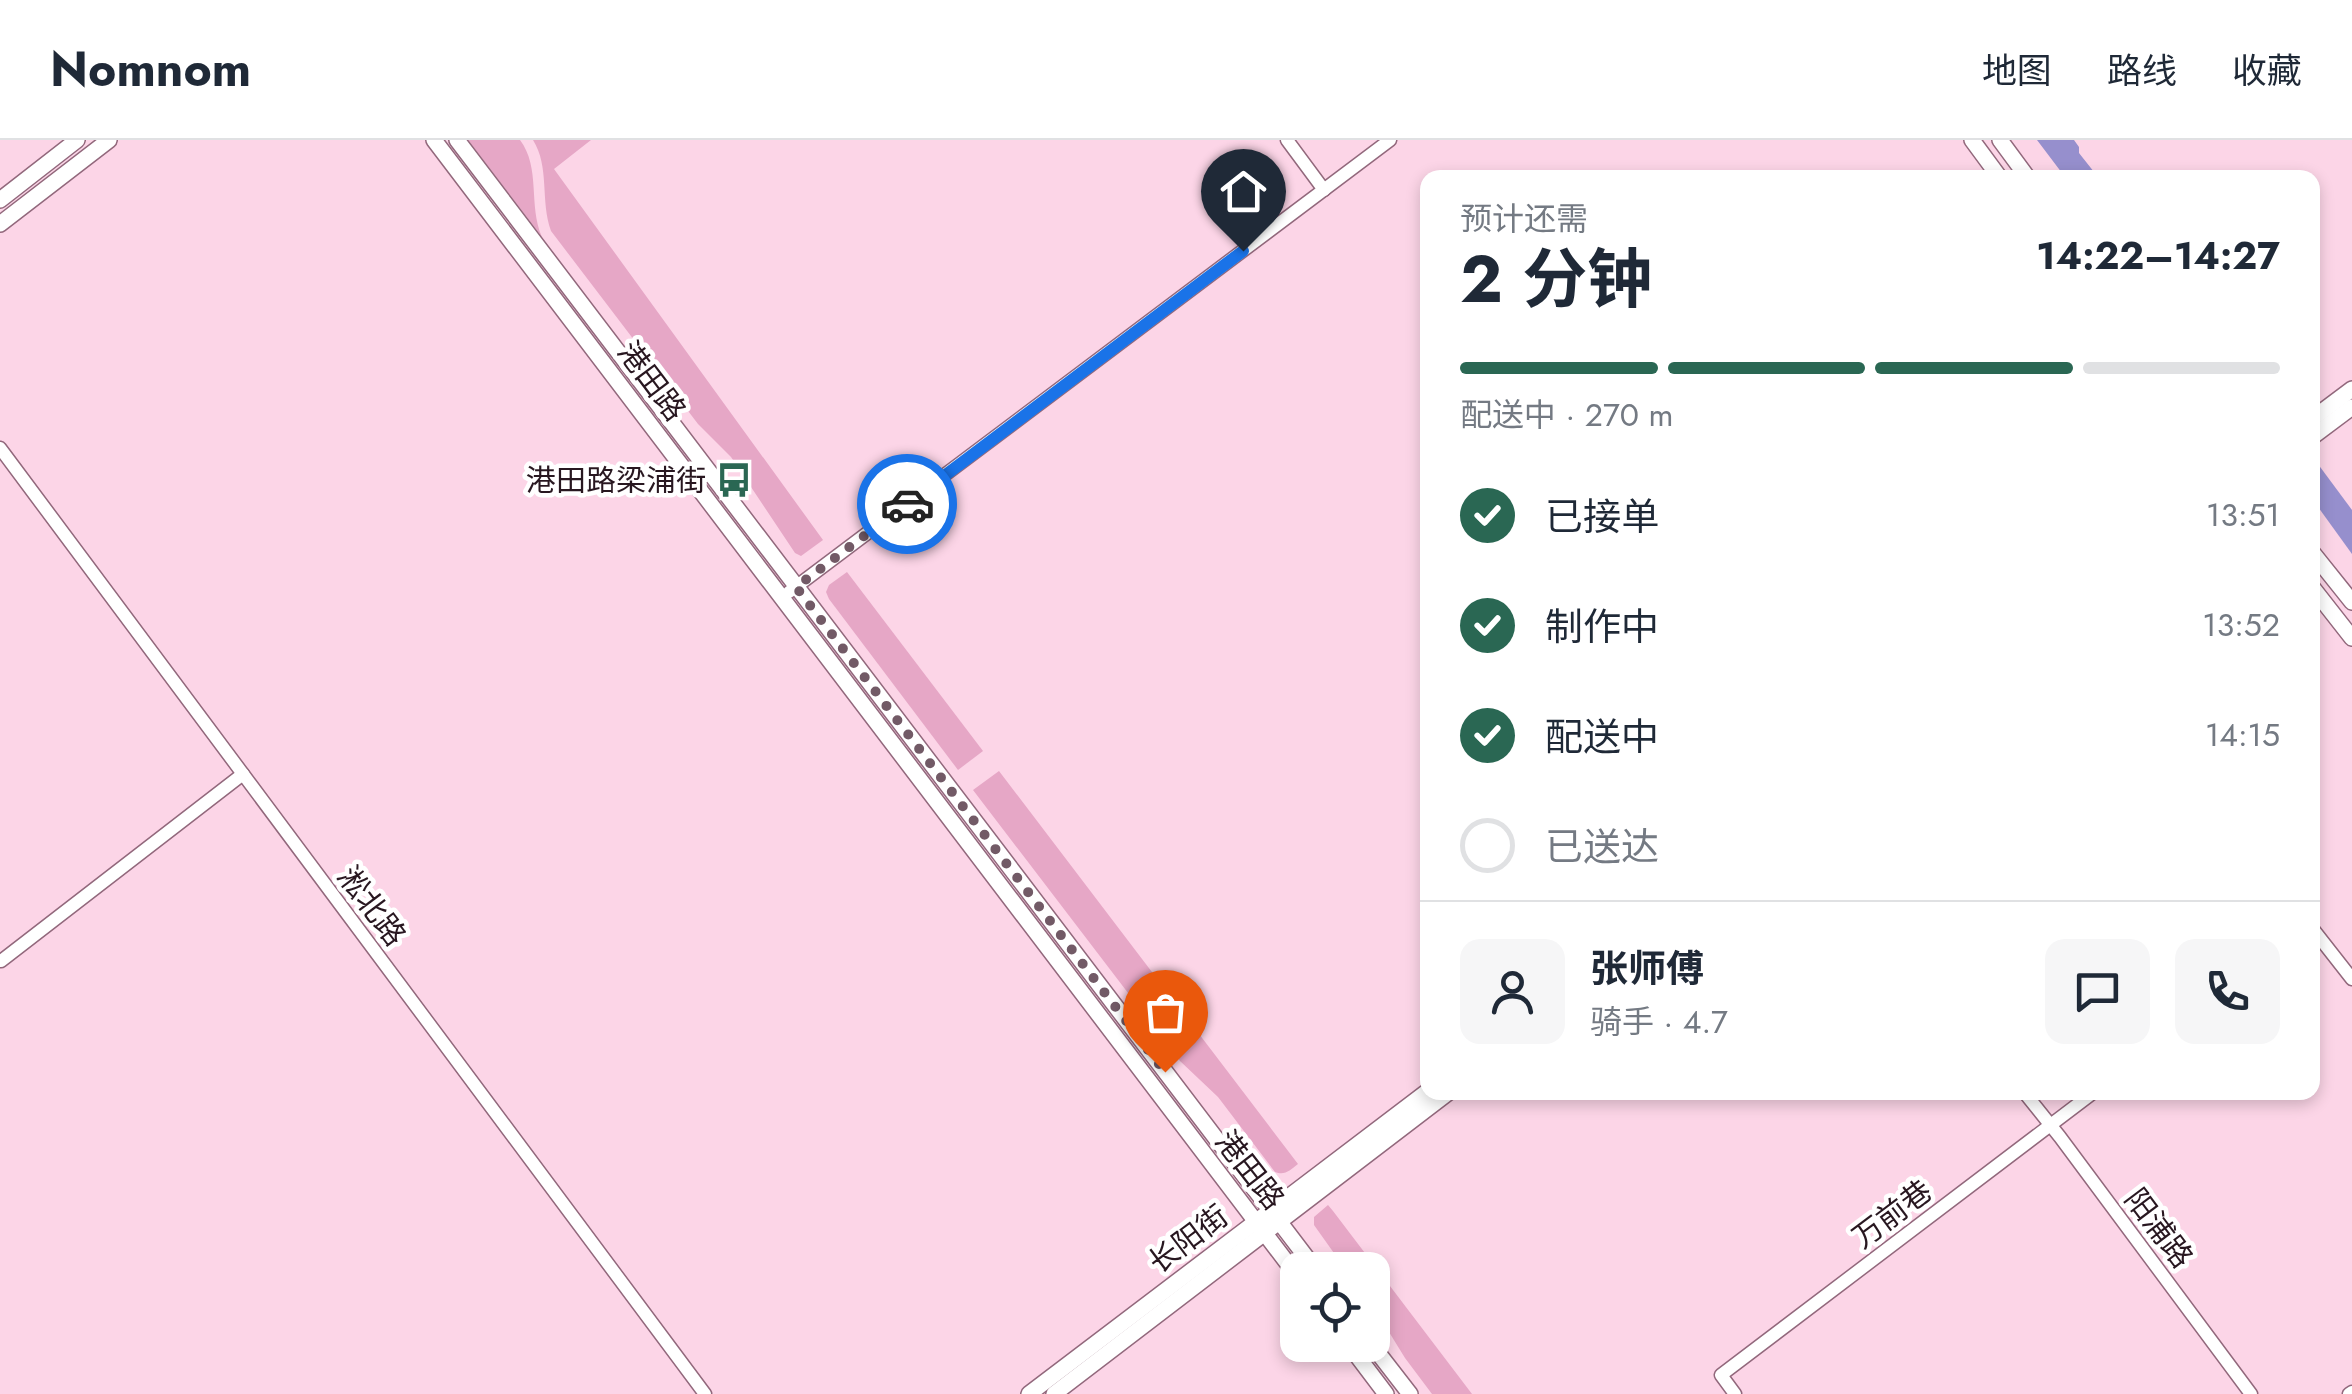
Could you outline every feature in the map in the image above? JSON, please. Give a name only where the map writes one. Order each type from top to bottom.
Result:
[{"type":"main road","points":[[0,200],[77,140]]},
{"type":"main road","points":[[0,224],[108,140]]},
{"type":"main road","name":"港田路","points":[[434,140],[1280,1254]]},
{"type":"main road","name":"港田路","points":[[457,140],[1302,1252]]},
{"type":"main road","points":[[1972,140],[1994,170]]},
{"type":"main road","points":[[2000,140],[2022,170]]},
{"type":"main road","points":[[2320,413],[2352,389]]},
{"type":"main road","points":[[2320,431],[2352,408]]},
{"type":"main road","points":[[2320,562],[2352,602]]},
{"type":"main road","points":[[2320,597],[2352,638]]},
{"type":"main road","name":"长阳街","points":[[1275,1216],[1420,1098]]},
{"type":"main road","name":"长阳街","points":[[1029,1394],[1438,1100]]},
{"type":"main road","name":"长阳街","points":[[1054,1394],[1259,1227]]},
{"type":"main road","points":[[1362,1362],[1386,1394]]},
{"type":"main road","points":[[1386,1362],[1410,1394]]},
{"type":"street","points":[[1287,140],[1324,190]]},
{"type":"street","points":[[781,598],[1390,140]]},
{"type":"street","name":"淞北路","points":[[0,448],[705,1394]]},
{"type":"street","points":[[1,961],[243,774]]},
{"type":"street","points":[[2320,937],[2352,979]]},
{"type":"street","name":"阳浦路","points":[[2030,1100],[2252,1394]]},
{"type":"street","name":"万前巷","points":[[1735,1394],[1720,1375],[2084,1100]]},
{"type":"shaded area","points":[[468,140],[520,140],[530,162],[542,237]]},
{"type":"shaded area","points":[[533,140],[591,140],[554,169],[823,540],[801,556],[795,553],[731,457],[698,424],[551,231],[541,161]]},
{"type":"shaded area","points":[[2037,140],[2074,140],[2092,170],[2060,170]]},
{"type":"shaded area","points":[[2320,467],[2352,510],[2352,554],[2320,510]]},
{"type":"shaded area","points":[[847,572],[983,751],[958,770],[829,599],[829,585]]},
{"type":"shaded area","points":[[999,771],[1298,1164],[1285,1173],[1275,1172],[1218,1097],[1180,1061],[973,790]]},
{"type":"shaded area","points":[[1328,1205],[1364,1252],[1333,1252],[1314,1225],[1314,1217]]},
{"type":"shaded area","points":[[1390,1286],[1472,1394],[1432,1394],[1390,1334]]},
{"type":"way so far","points":[[907,504],[796,587],[1165,1072]]},
{"type":"place","name":"港田路梁浦街","points":[[734,480]]},
{"type":"route","points":[[907,504],[1243,251]]}]
